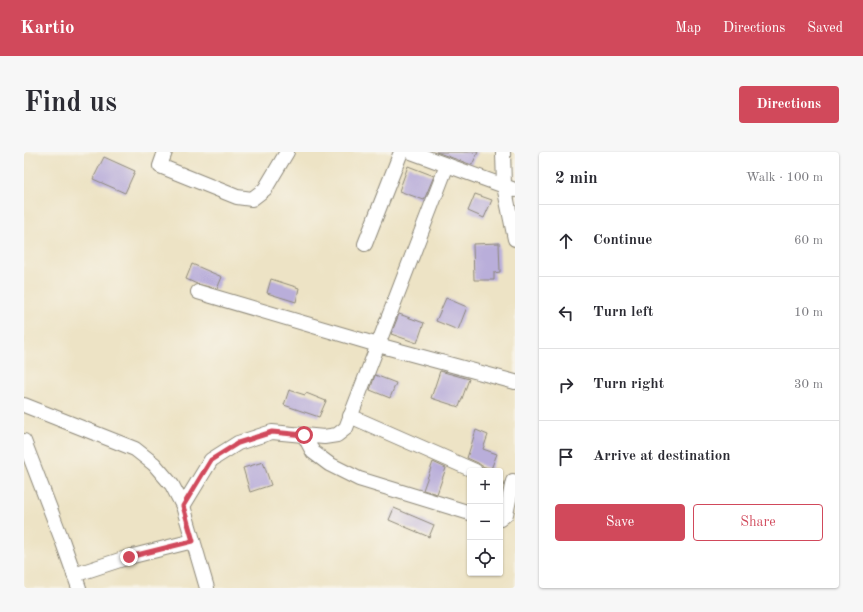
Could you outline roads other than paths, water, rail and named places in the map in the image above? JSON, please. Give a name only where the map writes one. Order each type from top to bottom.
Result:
[{"type":"street","points":[[165,152],[160,166],[237,197],[252,199],[265,189],[287,152]]},
{"type":"street","points":[[365,244],[401,152]]},
{"type":"street","points":[[411,152],[510,188]]},
{"type":"street","points":[[503,152],[510,188],[515,239]]},
{"type":"street","points":[[183,506],[211,460],[238,443],[272,432],[324,437],[337,435],[346,428],[447,165]]},
{"type":"street","points":[[198,292],[378,345],[515,382]]},
{"type":"street","points":[[24,405],[135,449],[154,464],[172,485],[183,506],[206,588]]},
{"type":"street","points":[[350,416],[468,468]]},
{"type":"street","points":[[304,435],[313,452],[328,464],[359,479],[467,512]]},
{"type":"street","points":[[24,441],[79,588]]},
{"type":"street","points":[[503,516],[506,514],[509,481]]},
{"type":"street","points":[[74,575],[129,557],[193,541]]}]
